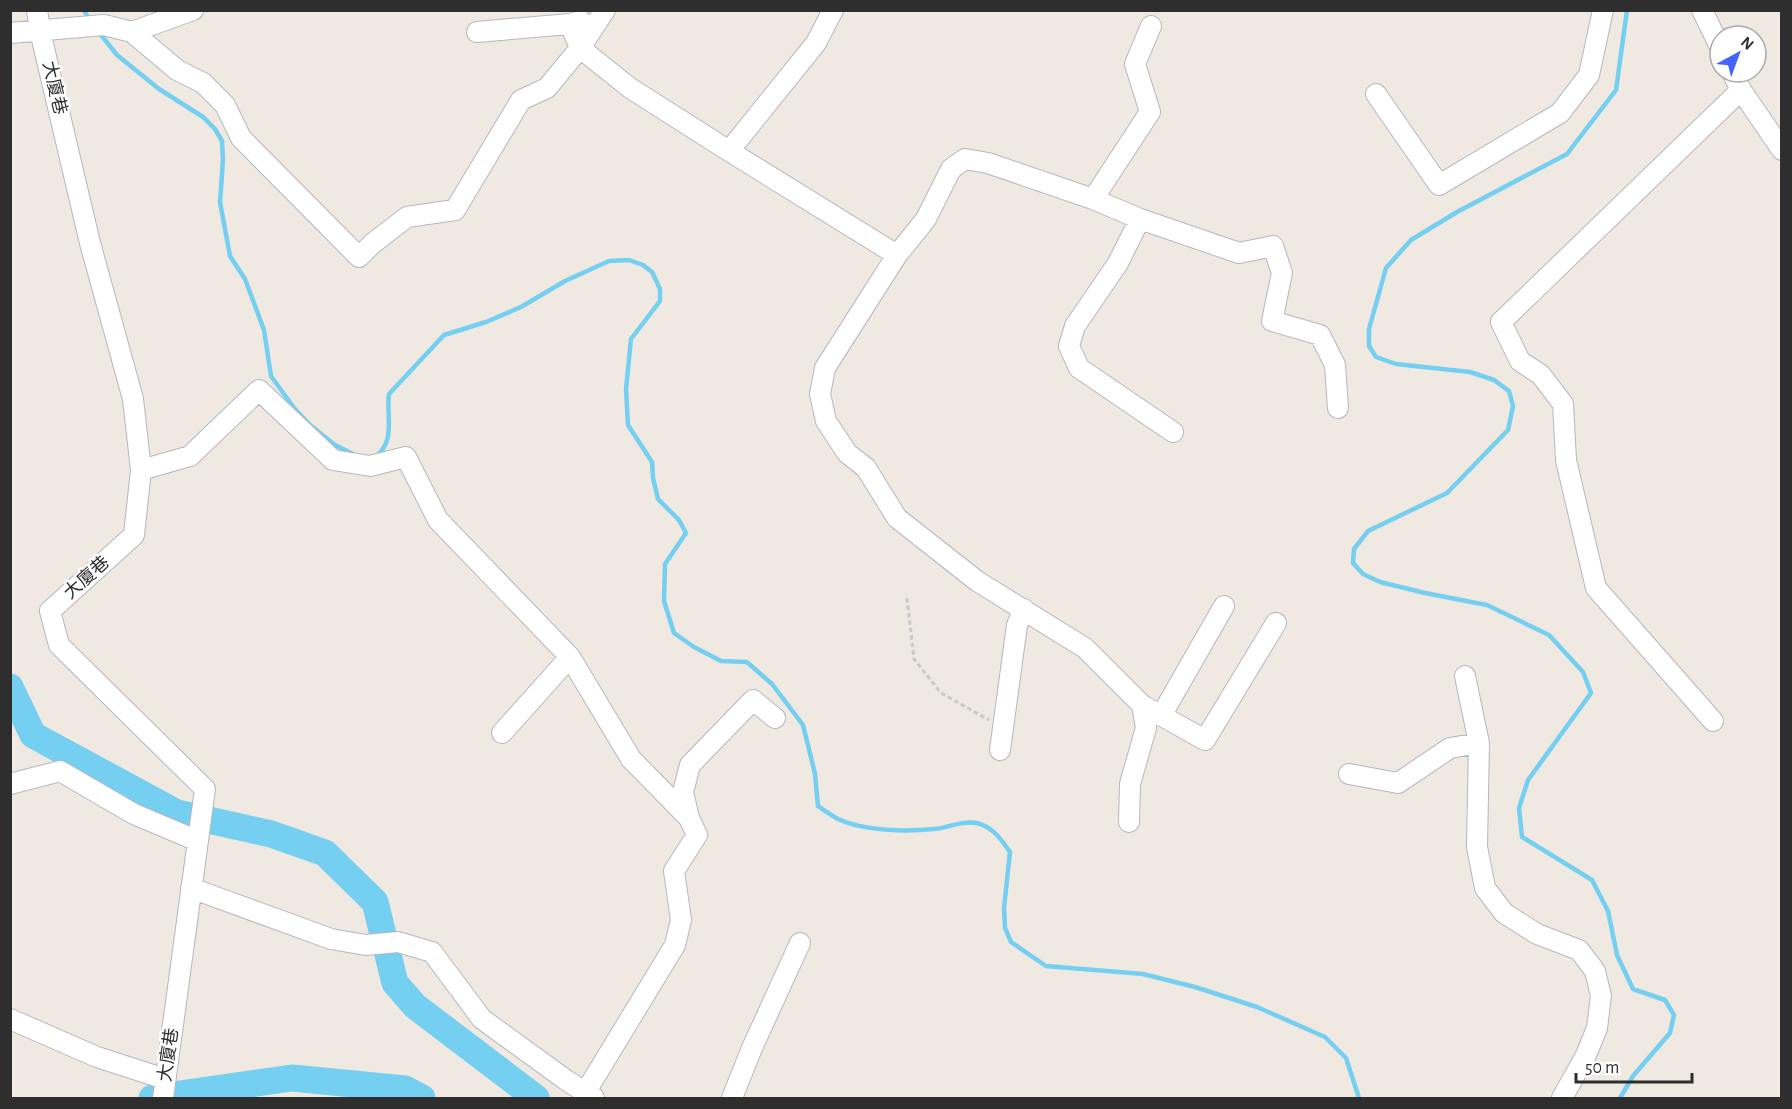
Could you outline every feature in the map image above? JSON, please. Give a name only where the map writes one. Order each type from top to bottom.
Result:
[{"type":"street","name":"大廈巷","points":[[37,10],[40,32],[90,243],[133,399],[141,470],[135,536],[50,611],[59,645],[205,789],[164,1088]]},
{"type":"street","points":[[132,32],[193,10]]},
{"type":"street","points":[[729,151],[816,43],[832,10]]},
{"type":"street","points":[[1376,94],[1439,185],[1560,113],[1589,75],[1603,10]]},
{"type":"street","points":[[1702,10],[1709,24]]},
{"type":"street","points":[[10,33],[104,25],[132,32],[177,70],[203,83],[225,105],[241,138],[359,257],[372,243],[407,218],[455,210],[521,100],[547,88],[580,48],[604,12]]},
{"type":"street","points":[[477,32],[570,24],[604,12]]},
{"type":"street","points":[[570,24],[580,48],[630,88],[897,255]]},
{"type":"street","points":[[1093,199],[1150,112],[1135,64],[1151,26]]},
{"type":"street","points":[[1738,84],[1782,150]]},
{"type":"street","points":[[1713,721],[1596,588],[1566,460],[1563,404],[1541,375],[1520,361],[1501,322],[1741,90]]},
{"type":"street","points":[[1276,623],[1205,740],[1161,716],[1142,705],[1084,648],[978,581],[897,518],[866,468],[847,453],[826,421],[820,394],[825,368],[897,255],[926,219],[951,169],[965,159],[988,163],[1093,199],[1140,219],[1239,253],[1273,246],[1282,273],[1272,321],[1320,335],[1335,365],[1338,408]]},
{"type":"street","points":[[1140,219],[1118,262],[1075,326],[1069,346],[1079,368],[1173,432]]},
{"type":"street","points":[[141,470],[190,456],[259,390],[333,460],[370,466],[406,458],[438,520],[570,657],[631,759],[689,818]]},
{"type":"street","points":[[1161,716],[1224,606]]},
{"type":"street","points":[[1000,750],[1017,625],[1024,609]]},
{"type":"street","points":[[502,733],[570,657]]},
{"type":"street","points":[[1465,676],[1479,743],[1477,847],[1485,888],[1504,912],[1520,923],[1537,934],[1579,950],[1594,971],[1601,996],[1597,1028],[1586,1056],[1562,1098]]},
{"type":"street","points":[[191,888],[331,939],[366,945],[398,942],[432,952],[482,1019],[589,1096],[675,945],[681,920],[674,871],[697,835],[689,818],[683,792],[690,765],[753,700],[775,718]]},
{"type":"street","points":[[1129,822],[1130,784],[1146,728],[1142,705]]},
{"type":"street","points":[[1349,774],[1398,783],[1450,748],[1479,743]]},
{"type":"street","points":[[10,784],[60,771],[134,814],[198,841]]},
{"type":"street","points":[[732,1098],[800,943]]},
{"type":"street","points":[[10,1019],[164,1088]]},
{"type":"path","points":[[907,597],[914,659],[941,693],[986,719],[1004,722]]},
{"type":"waterway","points":[[84,10],[90,21]]},
{"type":"waterway","points":[[1620,1098],[1633,1076],[1670,1033],[1674,1015],[1665,1000],[1633,989],[1617,955],[1608,911],[1592,880],[1522,837],[1519,808],[1528,780],[1591,693],[1583,672],[1549,635],[1487,605],[1380,582],[1363,574],[1353,563],[1354,549],[1368,531],[1447,493],[1508,430],[1513,406],[1509,391],[1494,380],[1470,372],[1396,364],[1376,357],[1369,346],[1369,329],[1386,268],[1411,240],[1457,212],[1567,154],[1616,90],[1627,10]]},
{"type":"waterway","points":[[97,30],[117,55],[159,89],[203,117],[215,129],[222,141],[220,202],[230,256],[245,279],[264,330],[271,376],[294,408],[310,425],[335,445],[353,454]]},
{"type":"waterway","points":[[376,456],[382,450],[388,435],[389,394],[444,335],[486,322],[521,307],[565,281],[609,261],[629,260],[643,265],[652,272],[660,289],[660,301],[631,339],[626,389],[628,425],[652,462],[658,499],[679,520],[686,533],[665,564],[664,601],[674,633],[721,661],[747,662],[772,684],[803,725],[815,774],[818,806],[838,819],[872,828],[923,830],[971,822],[987,827],[1000,838],[1010,852],[1004,908],[1005,928],[1011,942],[1046,966],[1143,974],[1195,987],[1257,1007],[1325,1037],[1346,1058],[1359,1098]]},
{"type":"waterway","points":[[10,687],[33,735],[177,813],[271,834],[325,853],[375,902],[395,983],[415,1006],[536,1098]]},
{"type":"waterway","points":[[152,1098],[292,1078],[405,1089],[422,1098]]}]
